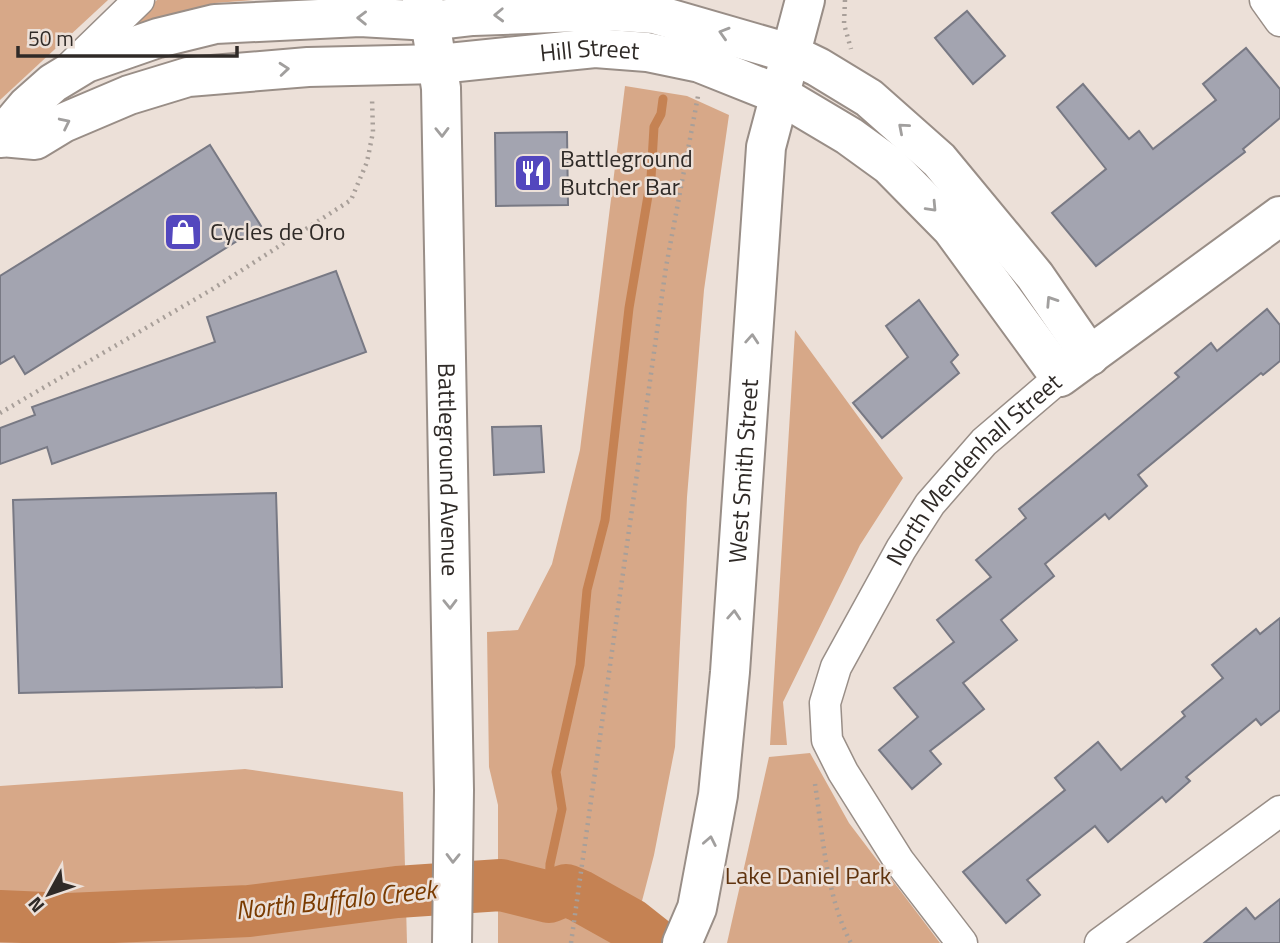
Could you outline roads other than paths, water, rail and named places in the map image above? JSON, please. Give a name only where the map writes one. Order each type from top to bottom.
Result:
[{"type":"street","name":"Hill Street","points":[[1,137],[26,106],[139,0]]},
{"type":"street","name":"West Smith Street","points":[[682,943],[695,925],[720,781],[766,147],[805,0]]},
{"type":"street","points":[[1265,0],[1280,21]]},
{"type":"street","name":"Hill Street","points":[[53,83],[86,63],[158,38],[215,24],[360,17],[426,10],[473,16],[607,11],[653,14],[789,53],[818,66],[869,98],[939,160],[1035,276],[1075,366]]},
{"type":"street","name":"Battleground Avenue","points":[[426,10],[439,64],[454,790],[452,943]]},
{"type":"street","name":"Hill Street","points":[[1,137],[35,140],[63,123],[129,95],[188,77],[308,66],[439,64],[596,48],[647,52],[704,64],[779,95],[849,136],[889,165],[929,203],[1075,366]]},
{"type":"street","name":"North Mendenhall Street","points":[[962,943],[900,861],[829,744],[824,703],[836,667],[901,549],[930,504],[984,442],[1075,366],[1280,216]]},
{"type":"street","points":[[1100,943],[1280,811]]},
{"type":"waterway","points":[[549,897],[550,864],[562,809],[556,772],[580,665],[587,590],[605,520],[629,308],[651,178],[654,127],[661,114],[663,99]]},
{"type":"waterway","name":"North Buffalo Creek","points":[[0,916],[68,919],[249,911],[397,892],[501,885],[549,897],[566,890],[630,924],[654,943]]},
{"type":"place","name":"Battleground Butcher Bar","points":[[533,173]]},
{"type":"place","name":"Cycles de Oro","points":[[183,232]]},
{"type":"park label","name":"Lake Daniel Park","points":[[808,876]]}]
